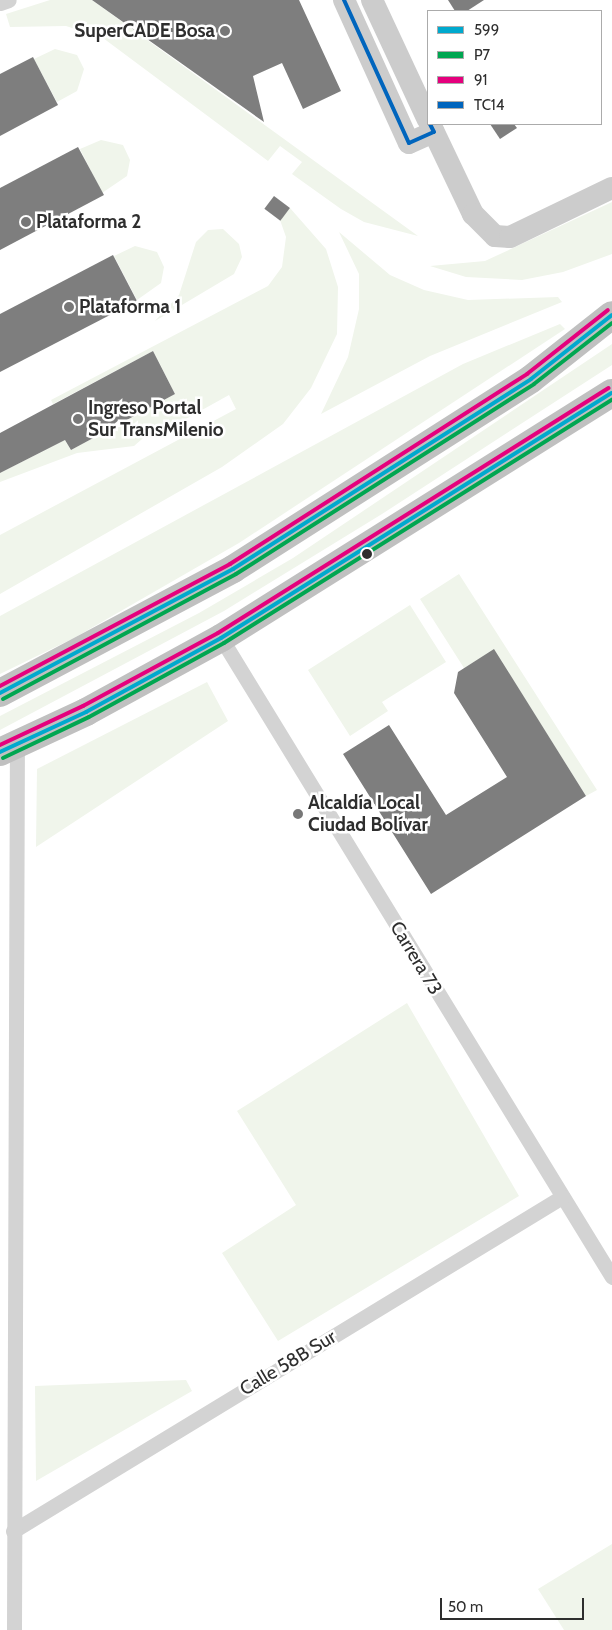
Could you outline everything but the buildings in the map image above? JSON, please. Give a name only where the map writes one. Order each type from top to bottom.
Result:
[{"type":"highway","points":[[0,693],[233,570],[530,380],[612,315]]},
{"type":"highway","points":[[8,748],[221,638],[612,393]]},
{"type":"street","points":[[0,3],[9,0]]},
{"type":"street","points":[[344,0],[409,143],[431,125],[473,214],[495,236],[510,237],[612,188]]},
{"type":"street","points":[[372,0],[427,117]]},
{"type":"street","name":"Carrera 73","points":[[221,638],[612,1277]]},
{"type":"street","points":[[8,748],[6,1390],[13,1531],[14,1630]]},
{"type":"street","name":"Calle 58B Sur","points":[[13,1531],[562,1197]]},
{"type":"street","points":[[0,1572],[14,1564]]},
{"type":"shaded area","points":[[50,0],[92,0],[418,236],[364,222],[341,209],[292,174],[302,162],[280,146],[268,161],[103,38],[66,26],[10,27],[6,14]]},
{"type":"shaded area","points":[[55,49],[77,55],[84,69],[77,91],[57,102],[34,59]]},
{"type":"shaded area","points":[[101,140],[123,145],[130,160],[127,176],[102,193],[80,149]]},
{"type":"shaded area","points":[[612,202],[612,254],[563,272],[522,280],[466,277],[430,266],[485,261]]},
{"type":"shaded area","points":[[290,208],[326,249],[338,287],[337,334],[311,388],[283,424],[222,467],[0,594],[0,535],[236,409],[229,395],[166,430],[149,433],[134,446],[77,453],[0,482],[0,473],[65,440],[71,450],[175,394],[153,351],[53,404],[51,400],[268,286],[282,267],[286,237],[280,220]]},
{"type":"shaded area","points":[[223,229],[239,244],[242,257],[234,274],[155,321],[179,295],[196,242],[208,230]]},
{"type":"shaded area","points":[[339,232],[390,275],[424,290],[468,300],[558,297],[562,302],[430,356],[321,414],[348,357],[359,309],[359,274]]},
{"type":"shaded area","points":[[135,246],[157,252],[164,267],[161,283],[137,300],[114,256]]},
{"type":"shaded area","points":[[560,324],[565,329],[239,543],[74,638],[0,674],[0,616],[463,364]]},
{"type":"shaded area","points":[[612,344],[612,365],[382,514],[224,611],[0,730],[0,716],[199,613],[293,558]]},
{"type":"shaded area","points":[[459,574],[597,790],[586,796],[494,650],[464,668],[420,599]]},
{"type":"shaded area","points":[[410,605],[446,662],[382,702],[388,711],[350,736],[308,670]]},
{"type":"shaded area","points":[[207,682],[228,721],[36,847],[37,769]]},
{"type":"shaded area","points":[[407,1003],[519,1196],[278,1341],[222,1253],[296,1205],[237,1111]]},
{"type":"shaded area","points":[[186,1380],[192,1391],[36,1481],[35,1386]]},
{"type":"shaded area","points":[[612,1544],[612,1630],[564,1630],[538,1589]]},
{"type":"transit line","name":"TC14","points":[[344,0],[409,143],[434,132],[430,125]]},
{"type":"transit line","name":"91","points":[[0,686],[230,564],[527,374],[608,310]]},
{"type":"transit line","name":"599","points":[[0,693],[233,569],[531,379],[612,315]]},
{"type":"transit line","name":"P7","points":[[3,699],[236,574],[534,384],[612,323]]},
{"type":"transit line","name":"91","points":[[0,745],[83,706],[218,633],[609,388]]},
{"type":"transit line","name":"599","points":[[0,752],[86,712],[221,638],[612,393]]},
{"type":"transit line","name":"P7","points":[[3,758],[89,717],[224,643],[612,400]]},
{"type":"place","name":"SuperCADE Bosa","points":[[225,31]]},
{"type":"place","name":"Plataforma 2","points":[[26,222]]},
{"type":"place","name":"Plataforma 1","points":[[69,307]]},
{"type":"place","name":"Ingreso Portal Sur TransMilenio","points":[[78,419]]},
{"type":"place","name":"Alcaldía Local Ciudad Bolívar","points":[[298,814]]}]
